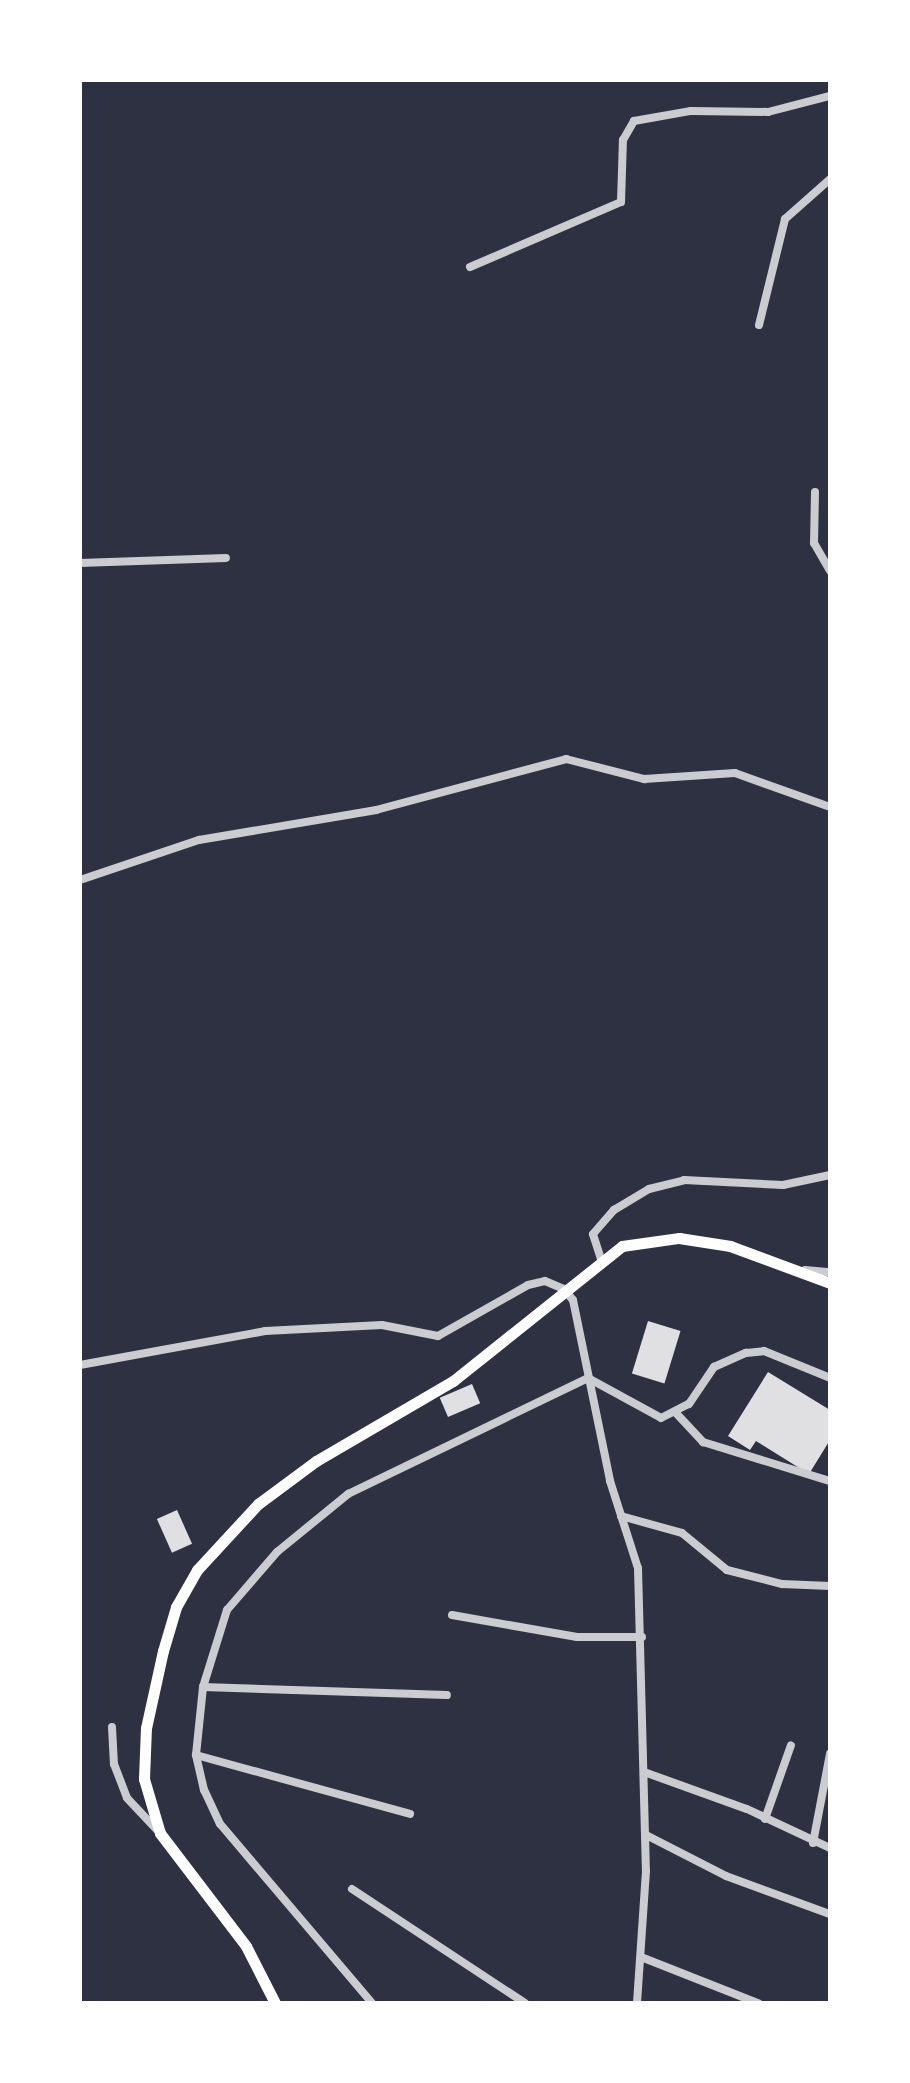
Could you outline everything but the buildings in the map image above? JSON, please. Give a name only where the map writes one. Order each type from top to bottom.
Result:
[{"type":"main road","points":[[276,2003],[246,1946],[160,1833],[144,1779],[146,1728],[176,1607],[206,1558],[279,1489],[453,1381],[600,1259],[622,1246],[680,1238],[730,1246],[783,1269],[830,1283]]},
{"type":"street","points":[[470,267],[621,202],[623,140],[634,121],[691,110],[768,112],[830,96]]},
{"type":"street","points":[[760,325],[784,219],[830,179]]},
{"type":"street","points":[[815,492],[814,543],[830,571]]},
{"type":"street","points":[[80,562],[226,558]]},
{"type":"street","points":[[80,880],[199,840],[376,810],[566,758],[644,779],[735,773],[830,807]]},
{"type":"street","points":[[600,1259],[592,1234],[614,1210],[650,1188],[684,1180],[783,1185],[830,1175]]},
{"type":"street","points":[[783,1269],[830,1272]]},
{"type":"street","points":[[80,1365],[265,1332],[382,1325],[438,1336],[528,1285],[546,1280],[564,1288],[573,1300],[621,1516],[638,1568],[646,1835],[637,2003]]},
{"type":"street","points":[[588,1378],[640,1412],[661,1418],[676,1414],[714,1368],[746,1353],[764,1351],[830,1378]]},
{"type":"street","points":[[372,2003],[220,1824],[196,1756],[203,1688],[226,1610],[307,1524],[348,1494],[588,1378]]},
{"type":"street","points":[[676,1414],[703,1442],[830,1481]]},
{"type":"street","points":[[621,1516],[682,1533],[727,1570],[782,1584],[830,1586]]},
{"type":"street","points":[[452,1615],[577,1636],[642,1636]]},
{"type":"street","points":[[203,1688],[447,1695]]},
{"type":"street","points":[[112,1727],[114,1764],[127,1798],[160,1833]]},
{"type":"street","points":[[766,1819],[790,1745]]},
{"type":"street","points":[[813,1844],[830,1754]]},
{"type":"street","points":[[196,1756],[410,1814]]},
{"type":"street","points":[[644,1772],[830,1848]]},
{"type":"street","points":[[646,1835],[726,1876],[830,1914]]},
{"type":"street","points":[[352,1888],[525,2003]]},
{"type":"street","points":[[640,1957],[758,2003]]}]
